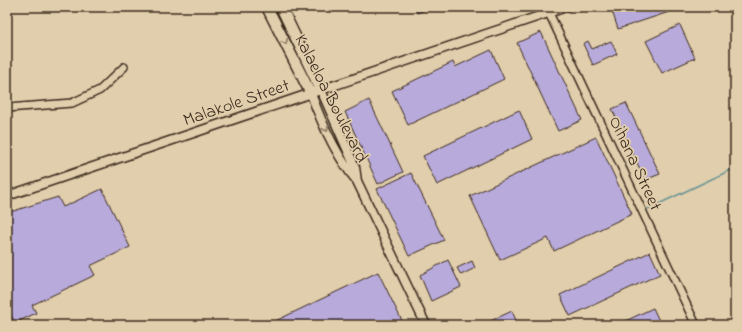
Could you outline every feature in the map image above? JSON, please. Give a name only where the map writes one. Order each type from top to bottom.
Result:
[{"type":"main road","name":"Kalaeloa Boulevard","points":[[267,7],[316,92]]},
{"type":"main road","name":"Kalaeloa Boulevard","points":[[281,7],[316,92]]},
{"type":"street","name":"Malakole Street","points":[[7,196],[566,7]]},
{"type":"street","name":"Oihana Street","points":[[549,13],[696,325]]},
{"type":"street","points":[[7,108],[72,102],[100,90],[124,67]]},
{"type":"street","name":"Kalaeloa Boulevard","points":[[316,92],[355,167],[357,181]]},
{"type":"street","name":"Kalaeloa Boulevard","points":[[316,92],[318,114],[345,167],[357,181],[426,325]]},
{"type":"building","points":[[415,7],[434,7],[417,13]]},
{"type":"building","points":[[674,7],[675,10],[618,29],[611,8]]},
{"type":"building","points":[[680,25],[695,58],[662,73],[646,41]]},
{"type":"building","points":[[541,32],[582,120],[558,131],[517,43]]},
{"type":"building","points":[[588,41],[592,49],[611,41],[617,54],[593,65],[583,44]]},
{"type":"building","points":[[491,50],[504,79],[408,125],[392,91],[453,62],[455,67]]},
{"type":"building","points":[[369,100],[403,172],[378,184],[345,112]]},
{"type":"building","points":[[626,103],[660,174],[645,180],[612,109]]},
{"type":"building","points":[[519,110],[532,139],[437,185],[423,156]]},
{"type":"building","points":[[596,137],[632,214],[554,251],[548,238],[500,260],[470,196]]},
{"type":"building","points":[[411,173],[444,240],[409,256],[377,189]]},
{"type":"building","points":[[102,189],[130,247],[90,266],[95,275],[32,305],[36,313],[15,323],[7,307],[7,213],[58,197],[63,207]]},
{"type":"building","points":[[650,252],[660,274],[570,316],[560,295]]},
{"type":"building","points":[[448,260],[461,287],[431,301],[420,275]]},
{"type":"building","points":[[472,261],[475,268],[461,275],[457,268]]},
{"type":"building","points":[[378,272],[404,325],[267,325]]},
{"type":"building","points":[[653,308],[661,325],[617,325]]},
{"type":"building","points":[[512,311],[518,325],[482,325]]},
{"type":"building","points":[[735,321],[735,325],[727,325]]},
{"type":"waterway","points":[[648,209],[735,168]]}]
